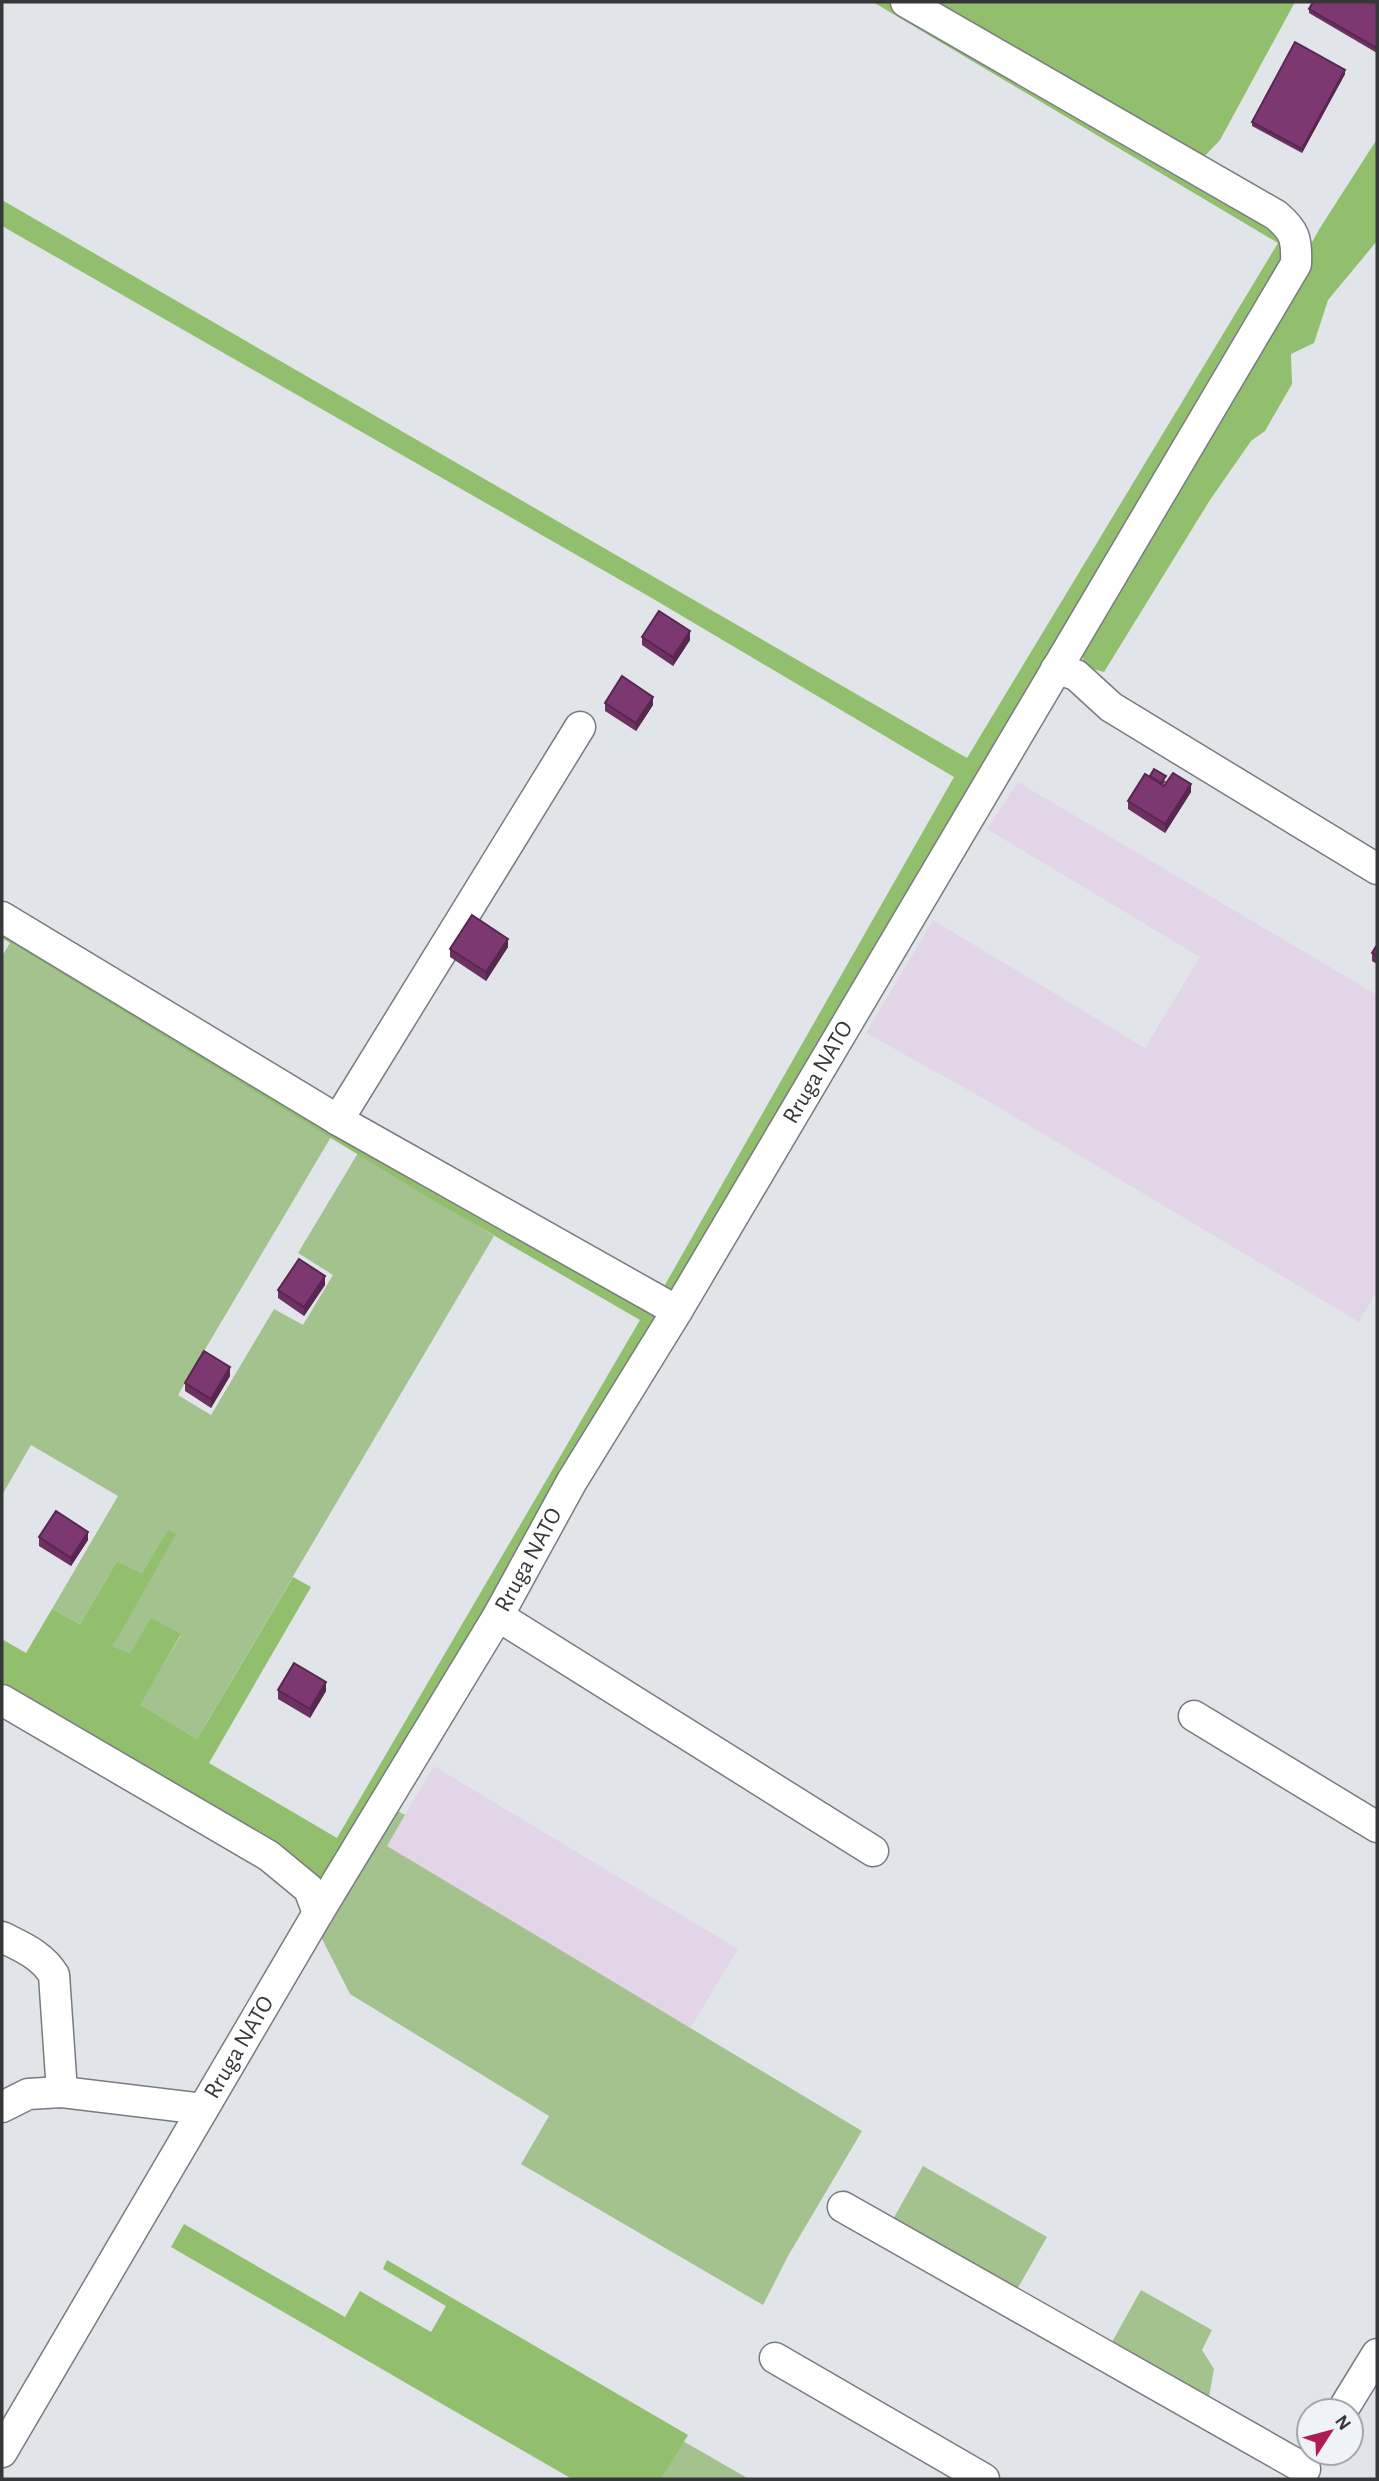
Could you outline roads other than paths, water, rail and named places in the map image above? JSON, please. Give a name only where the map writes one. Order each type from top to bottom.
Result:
[{"type":"street","name":"Rruga NATO","points":[[2,2452],[317,1913],[498,1616],[572,1481],[677,1311],[1296,264],[1297,244],[1290,227],[1276,215],[906,2]]},
{"type":"street","points":[[1056,669],[1076,675],[1111,707],[1377,869]]},
{"type":"street","points":[[338,1120],[580,727]]},
{"type":"street","points":[[2,917],[338,1120],[677,1311]]},
{"type":"street","points":[[498,1616],[873,1851]]},
{"type":"street","points":[[2,1700],[270,1856],[309,1889],[317,1913]]},
{"type":"street","points":[[1194,1716],[1377,1827]]},
{"type":"street","points":[[2,1937],[34,1953],[48,1965],[54,1975],[62,2092]]},
{"type":"street","points":[[2,2107],[28,2094],[62,2092],[203,2109]]},
{"type":"street","points":[[843,2207],[1295,2461]]},
{"type":"street","points":[[1351,2397],[1377,2354]]},
{"type":"street","points":[[775,2358],[984,2479]]}]
